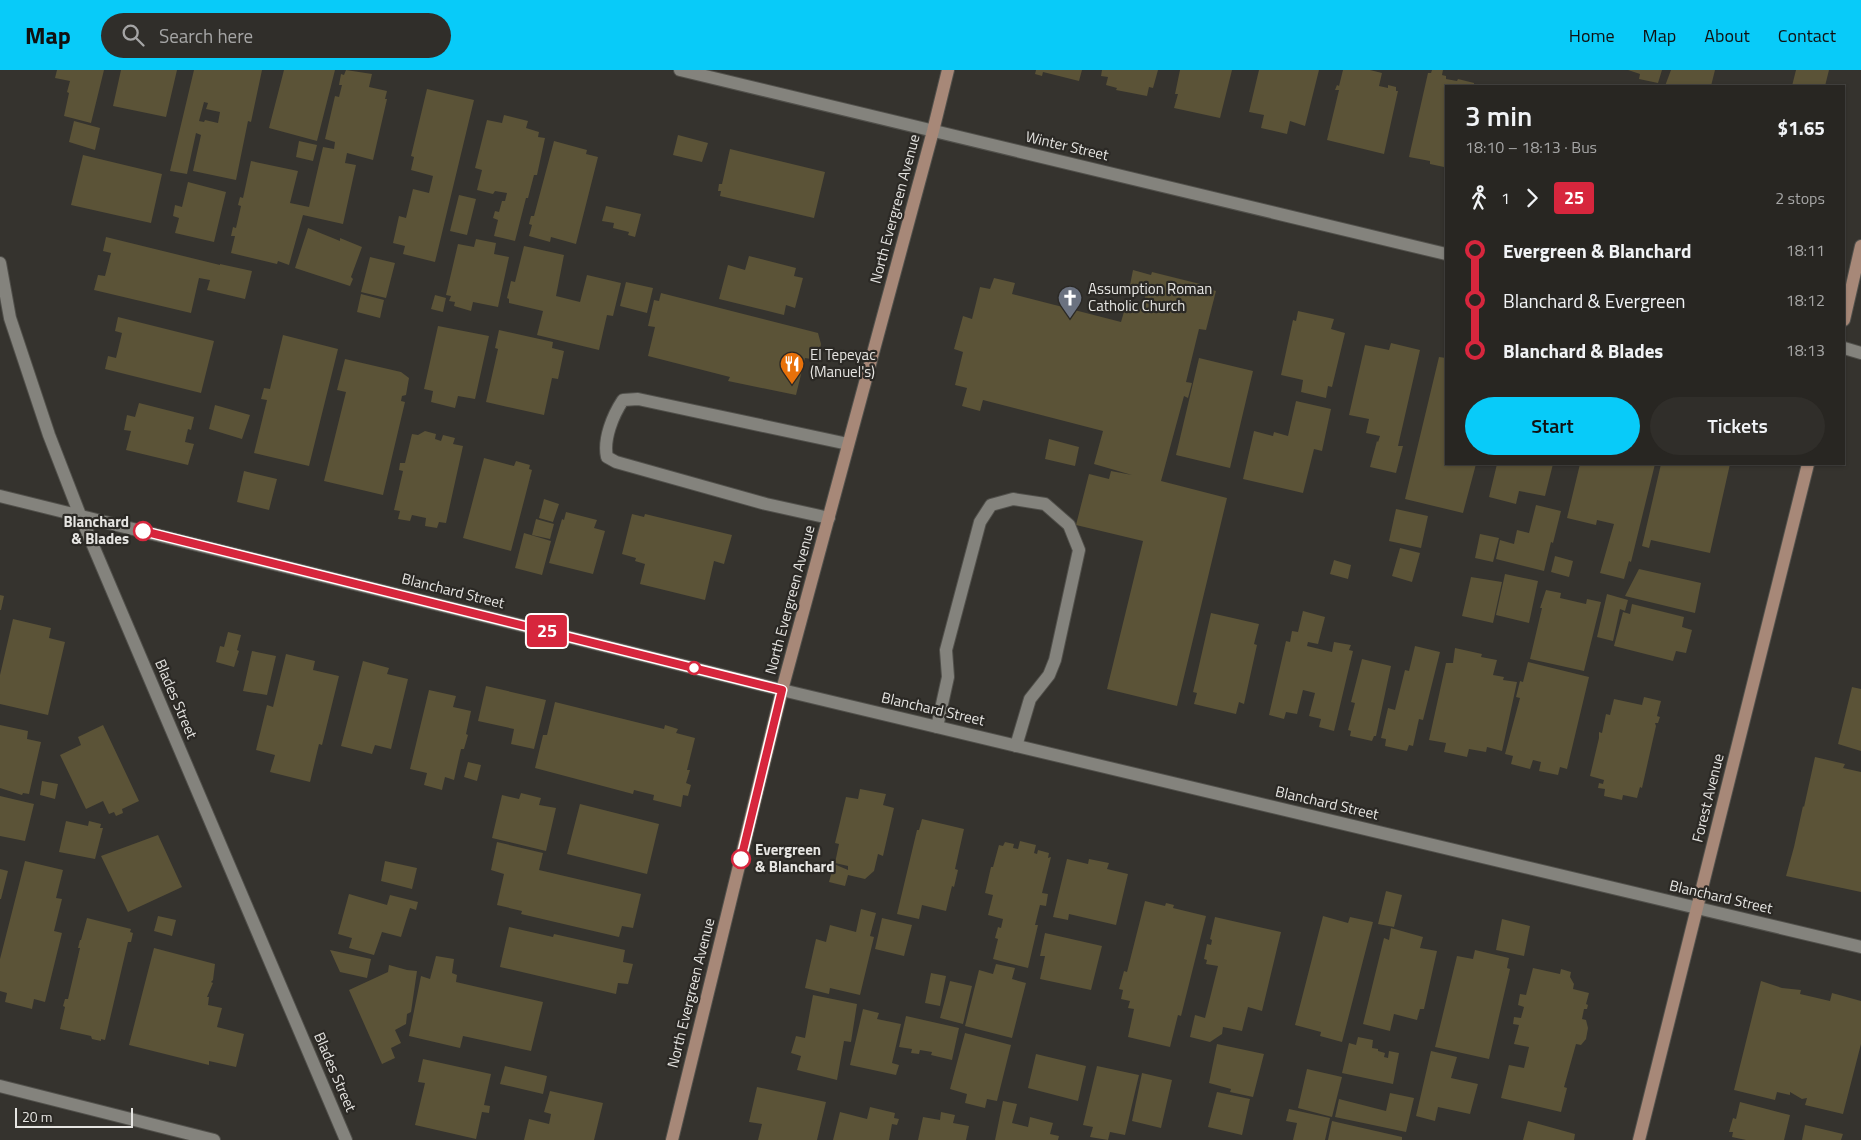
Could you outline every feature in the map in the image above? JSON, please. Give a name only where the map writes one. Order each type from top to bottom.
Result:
[{"type":"street","name":"Winter Street","points":[[680,70],[1445,254]]},
{"type":"street","name":"North Evergreen Avenue","points":[[672,1140],[782,690],[948,70]]},
{"type":"street","points":[[1845,316],[1861,246]]},
{"type":"street","name":"Blades Street","points":[[0,263],[10,318],[49,435],[80,515],[346,1140]]},
{"type":"street","points":[[1845,348],[1861,353]]},
{"type":"street","points":[[828,518],[766,504],[616,462],[608,457],[605,448],[616,411],[623,400],[638,399],[848,444]]},
{"type":"street","name":"Forest Avenue","points":[[1640,1140],[1808,465]]},
{"type":"street","name":"Blanchard Street","points":[[0,496],[782,690],[1861,947]]},
{"type":"street","points":[[937,727],[947,672],[946,650],[980,522],[991,505],[1013,499],[1045,504],[1069,525],[1079,550],[1055,660],[1049,675],[1030,699],[1016,746]]},
{"type":"street","points":[[0,1086],[214,1140]]},
{"type":"building","points":[[57,70],[104,70],[91,123],[64,116],[70,81],[55,78]]},
{"type":"building","points":[[121,70],[177,70],[166,117],[113,106]]},
{"type":"building","points":[[194,70],[262,70],[251,122],[248,121],[236,180],[193,171],[201,135],[196,133],[187,174],[170,171]],"holes":[[[204,102],[208,103],[206,109],[220,112],[218,123],[205,120],[204,122],[199,121]]]},
{"type":"building","points":[[284,70],[335,70],[317,141],[269,128]]},
{"type":"building","points":[[346,70],[372,74],[369,87],[387,91],[385,99],[387,99],[373,160],[347,153],[345,163],[356,165],[343,224],[303,215],[289,265],[278,261],[277,264],[231,253],[235,236],[231,236],[233,227],[236,228],[241,206],[238,205],[240,197],[243,198],[251,161],[298,171],[290,203],[309,207],[323,147],[334,149],[335,142],[325,139],[335,96],[339,97],[342,85],[339,85],[341,74],[344,75]]},
{"type":"building","points":[[1036,70],[1082,70],[1079,81],[1043,72],[1042,76],[1035,74]]},
{"type":"building","points":[[1102,70],[1158,70],[1153,88],[1149,87],[1147,96],[1116,90],[1117,88],[1106,85],[1108,77],[1101,76]]},
{"type":"building","points":[[1180,70],[1232,70],[1220,118],[1174,108],[1178,94],[1175,94]]},
{"type":"building","points":[[1259,70],[1319,70],[1305,126],[1290,121],[1287,134],[1261,128],[1264,115],[1249,112]]},
{"type":"building","points":[[1343,70],[1370,70],[1382,73],[1379,86],[1388,88],[1388,85],[1396,87],[1396,91],[1398,91],[1384,154],[1327,140],[1339,90],[1335,90],[1337,85],[1339,86]]},
{"type":"building","points":[[1432,70],[1443,70],[1442,75],[1446,76],[1446,79],[1457,81],[1458,79],[1474,83],[1474,85],[1445,85],[1444,167],[1430,164],[1430,161],[1409,157],[1428,73],[1431,73]]},
{"type":"building","points":[[1628,70],[1662,70],[1658,83],[1639,79],[1640,74]]},
{"type":"building","points":[[1671,70],[1715,70],[1711,85],[1665,85]]},
{"type":"building","points":[[1796,70],[1829,70],[1825,85],[1792,85]]},
{"type":"building","points":[[427,89],[474,100],[435,262],[403,254],[405,246],[393,243],[399,216],[406,218],[413,189],[429,193],[433,176],[411,170],[414,157],[411,156]]},
{"type":"building","points":[[504,115],[528,121],[526,128],[539,132],[538,137],[545,138],[537,175],[534,175],[528,198],[526,198],[515,241],[494,236],[498,220],[493,218],[495,211],[499,212],[502,201],[505,201],[507,193],[495,191],[493,194],[477,190],[482,170],[475,168],[487,120],[502,123]]},
{"type":"building","points":[[74,121],[100,128],[95,150],[69,142]]},
{"type":"building","points":[[678,135],[708,143],[702,162],[673,155]]},
{"type":"building","points":[[299,141],[317,145],[313,161],[296,157]]},
{"type":"building","points":[[554,141],[587,150],[586,154],[598,157],[576,244],[551,237],[550,242],[529,236],[532,225],[529,224],[531,216],[534,216]]},
{"type":"building","points":[[730,149],[825,172],[814,218],[720,196],[721,191],[718,191],[719,184],[722,184]]},
{"type":"building","points":[[83,155],[162,174],[151,223],[71,205]]},
{"type":"building","points":[[188,182],[226,192],[214,242],[175,233],[179,218],[173,216],[175,205],[182,207]]},
{"type":"building","points":[[459,195],[476,199],[467,235],[450,231]]},
{"type":"building","points":[[606,206],[641,214],[635,237],[628,235],[629,232],[613,228],[614,223],[602,221]]},
{"type":"building","points":[[308,228],[340,241],[340,238],[362,247],[351,277],[353,279],[350,286],[295,268]]},
{"type":"building","points":[[106,237],[252,271],[245,299],[207,290],[210,280],[199,278],[191,313],[94,290],[98,275],[105,276],[111,253],[103,251]]},
{"type":"building","points":[[476,239],[496,243],[494,254],[509,257],[498,307],[473,302],[471,311],[454,306],[455,302],[449,301],[451,296],[446,295],[458,244],[474,247]]},
{"type":"building","points":[[524,246],[564,255],[556,296],[580,302],[587,275],[621,283],[613,316],[607,315],[599,350],[537,335],[543,311],[509,303],[507,298],[511,281],[515,282]]},
{"type":"building","points":[[749,256],[796,268],[794,276],[803,278],[795,308],[786,305],[784,315],[719,299],[728,265],[745,270]]},
{"type":"building","points":[[370,257],[395,263],[386,298],[361,292]]},
{"type":"building","points":[[1133,270],[1151,275],[1152,272],[1200,284],[1199,286],[1216,291],[1206,330],[1199,329],[1186,382],[1192,383],[1188,398],[1184,396],[1161,481],[1227,498],[1177,706],[1107,689],[1143,541],[1076,525],[1089,474],[1109,479],[1111,471],[1132,475],[1094,464],[1103,431],[983,400],[980,411],[962,406],[967,388],[955,385],[963,352],[954,349],[963,316],[972,319],[980,287],[990,289],[994,278],[1015,283],[1012,294],[1121,322],[1126,305],[1142,309],[1147,290],[1130,285]]},
{"type":"building","points":[[626,282],[653,288],[647,313],[620,306]]},
{"type":"building","points":[[661,293],[818,333],[821,344],[818,360],[805,358],[796,395],[728,381],[730,377],[648,356],[655,327],[648,326],[654,300],[659,301]]},
{"type":"building","points":[[361,294],[384,300],[380,318],[357,312]]},
{"type":"building","points":[[435,295],[446,298],[443,312],[431,309]]},
{"type":"building","points":[[1298,311],[1334,319],[1331,329],[1345,333],[1332,387],[1328,386],[1326,398],[1301,392],[1303,380],[1281,375],[1293,320],[1296,321]]},
{"type":"building","points":[[118,317],[214,341],[201,393],[105,369],[108,356],[116,358],[122,333],[115,331]]},
{"type":"building","points":[[438,326],[489,336],[475,399],[458,396],[455,408],[431,402],[433,391],[424,389]]},
{"type":"building","points":[[499,330],[553,342],[552,348],[564,351],[558,379],[552,378],[544,415],[486,402],[498,349],[495,348]]},
{"type":"building","points":[[283,335],[338,349],[309,466],[254,453],[267,400],[261,399],[264,388],[270,389]]},
{"type":"building","points":[[1391,343],[1420,350],[1398,446],[1403,446],[1396,473],[1370,467],[1380,436],[1366,433],[1369,419],[1349,415],[1365,345],[1389,350]]},
{"type":"building","points":[[1439,357],[1445,358],[1445,465],[1476,465],[1463,513],[1405,499]]},
{"type":"building","points":[[1199,358],[1253,371],[1230,468],[1176,455]]},
{"type":"building","points":[[345,359],[401,372],[409,378],[406,395],[402,396],[401,401],[405,402],[383,495],[324,481],[346,392],[337,390]]},
{"type":"building","points":[[1296,401],[1331,409],[1322,451],[1314,449],[1303,493],[1243,479],[1254,431],[1273,436],[1274,432],[1288,436]]},
{"type":"building","points":[[139,403],[194,417],[191,430],[188,429],[185,442],[194,444],[188,465],[126,450],[131,431],[124,430],[127,415],[135,417]]},
{"type":"building","points":[[215,405],[250,415],[242,439],[209,429]]},
{"type":"building","points":[[425,431],[436,434],[435,439],[441,441],[443,435],[455,438],[453,444],[463,446],[446,523],[439,522],[437,528],[425,526],[426,518],[412,515],[410,521],[398,519],[400,511],[394,510],[403,471],[399,470],[400,463],[405,463],[412,434],[418,435]]},
{"type":"building","points":[[1049,439],[1079,447],[1075,466],[1045,459]]},
{"type":"building","points":[[484,458],[514,466],[516,461],[530,465],[529,469],[532,470],[511,551],[463,538]]},
{"type":"building","points":[[1497,465],[1553,465],[1545,496],[1519,491],[1516,504],[1489,497]]},
{"type":"building","points":[[1580,465],[1655,465],[1631,562],[1629,561],[1624,579],[1600,573],[1614,524],[1597,520],[1596,525],[1567,518]]},
{"type":"building","points":[[1661,465],[1730,465],[1710,553],[1651,540],[1649,548],[1642,546]]},
{"type":"building","points":[[244,471],[277,479],[269,510],[237,502]]},
{"type":"building","points":[[544,499],[559,504],[553,522],[539,518]]},
{"type":"building","points":[[1536,505],[1561,511],[1544,571],[1496,559],[1500,540],[1514,544],[1517,530],[1529,533]]},
{"type":"building","points":[[1396,509],[1428,516],[1421,548],[1389,541]]},
{"type":"building","points":[[566,512],[597,520],[594,528],[605,531],[593,574],[549,563],[562,519],[564,520]]},
{"type":"building","points":[[632,514],[644,517],[645,514],[732,535],[724,564],[714,561],[705,600],[640,584],[645,564],[635,561],[636,558],[622,554]]},
{"type":"building","points":[[536,519],[554,524],[550,539],[532,535]]},
{"type":"building","points":[[524,533],[551,541],[542,575],[515,568]]},
{"type":"building","points":[[1480,534],[1499,538],[1493,562],[1475,558]]},
{"type":"building","points":[[1400,548],[1420,553],[1412,582],[1392,576]]},
{"type":"building","points":[[1555,556],[1573,561],[1569,577],[1551,572]]},
{"type":"building","points":[[1334,560],[1351,565],[1348,579],[1330,574]]},
{"type":"building","points":[[1639,569],[1701,583],[1695,613],[1625,596]]},
{"type":"building","points":[[1505,574],[1538,581],[1529,623],[1496,615]]},
{"type":"building","points":[[1471,577],[1502,582],[1493,623],[1462,616]]},
{"type":"building","points":[[1546,590],[1561,593],[1560,598],[1586,604],[1587,599],[1601,602],[1584,671],[1530,659],[1542,608],[1540,608]]},
{"type":"building","points":[[1607,594],[1628,600],[1625,611],[1620,609],[1613,641],[1597,637]]},
{"type":"building","points":[[0,595],[4,596],[1,610],[0,610]]},
{"type":"building","points":[[1632,604],[1684,617],[1682,627],[1692,630],[1686,653],[1676,651],[1673,661],[1614,646],[1623,612],[1630,614]]},
{"type":"building","points":[[1303,611],[1325,617],[1318,644],[1308,642],[1307,646],[1332,652],[1334,642],[1351,645],[1349,650],[1353,651],[1334,731],[1319,727],[1321,719],[1309,716],[1315,693],[1303,690],[1297,714],[1286,712],[1284,719],[1269,715],[1286,641],[1290,642],[1292,631],[1298,632]]},
{"type":"building","points":[[1211,613],[1259,624],[1254,644],[1257,645],[1244,704],[1239,702],[1236,714],[1194,704],[1197,693],[1193,692]]},
{"type":"building","points":[[13,619],[51,628],[49,638],[65,642],[48,715],[0,704],[0,675]]},
{"type":"building","points":[[228,632],[241,635],[234,667],[216,662],[220,646],[224,647]]},
{"type":"building","points":[[1415,646],[1440,652],[1423,720],[1419,719],[1413,746],[1409,745],[1407,751],[1385,746],[1386,739],[1381,738],[1388,708],[1395,710],[1405,670],[1409,671]]},
{"type":"building","points":[[1455,648],[1482,654],[1481,657],[1497,660],[1493,675],[1504,677],[1503,680],[1517,682],[1502,751],[1487,747],[1486,752],[1469,749],[1467,757],[1444,752],[1446,743],[1429,740],[1446,663],[1453,663]]},
{"type":"building","points":[[252,651],[276,656],[267,695],[243,691]]},
{"type":"building","points":[[286,654],[315,661],[313,670],[339,676],[322,745],[319,744],[310,782],[270,772],[275,755],[256,750],[267,705],[273,707]]},
{"type":"building","points":[[1362,659],[1391,666],[1376,736],[1374,736],[1372,741],[1350,736],[1351,731],[1348,730],[1355,703],[1351,702]]},
{"type":"building","points":[[363,661],[389,668],[387,674],[408,679],[391,749],[375,745],[372,754],[341,746]]},
{"type":"building","points":[[1528,662],[1589,677],[1567,769],[1560,767],[1558,775],[1539,771],[1541,762],[1533,760],[1530,769],[1511,764],[1513,756],[1505,754],[1520,698],[1516,697],[1520,681],[1523,682]]},
{"type":"building","points":[[486,686],[546,700],[534,749],[511,744],[514,729],[478,721]]},
{"type":"building","points":[[1852,687],[1861,689],[1861,751],[1838,744]]},
{"type":"building","points":[[429,690],[456,696],[453,707],[471,711],[466,734],[468,735],[464,749],[461,749],[454,780],[445,777],[442,790],[424,785],[427,773],[410,769]]},
{"type":"building","points":[[1644,697],[1661,701],[1657,716],[1660,717],[1658,723],[1655,723],[1656,726],[1642,788],[1640,787],[1637,798],[1623,795],[1622,800],[1604,796],[1605,789],[1598,788],[1599,783],[1603,784],[1604,780],[1590,776],[1599,732],[1602,733],[1606,714],[1610,715],[1614,699],[1642,705]]},
{"type":"building","points":[[555,702],[664,729],[665,725],[678,729],[676,733],[695,738],[687,770],[690,770],[686,783],[691,785],[688,796],[683,795],[681,807],[653,800],[654,795],[634,790],[633,794],[535,768],[543,735],[547,735]]},
{"type":"building","points":[[0,725],[28,731],[27,739],[41,742],[29,794],[23,793],[22,795],[0,788]]},
{"type":"building","points":[[103,725],[139,801],[122,809],[123,813],[116,816],[114,812],[109,814],[103,801],[86,809],[60,755],[81,745],[78,737]]},
{"type":"building","points":[[1815,757],[1845,764],[1843,768],[1861,772],[1861,892],[1786,876]]},
{"type":"building","points":[[468,762],[481,765],[477,781],[464,777]]},
{"type":"building","points":[[42,781],[58,784],[55,799],[40,795]]},
{"type":"building","points":[[860,789],[886,794],[883,805],[894,808],[883,856],[878,854],[874,871],[865,879],[848,875],[845,886],[829,882],[834,864],[848,870],[848,866],[835,863],[839,844],[835,843],[846,797],[858,799]]},
{"type":"building","points":[[521,793],[541,798],[539,805],[556,808],[546,851],[492,838],[502,795],[519,799]]},
{"type":"building","points":[[0,796],[34,804],[25,841],[0,836]]},
{"type":"building","points":[[580,804],[659,824],[647,874],[567,854]]},
{"type":"building","points":[[922,819],[964,829],[955,869],[958,870],[946,911],[922,905],[919,919],[897,914],[917,830],[919,830]]},
{"type":"building","points":[[66,821],[88,826],[89,821],[101,824],[100,828],[103,828],[95,859],[59,852]]},
{"type":"building","points":[[158,835],[182,887],[128,912],[101,856]]},
{"type":"building","points":[[1020,841],[1036,845],[1034,853],[1037,854],[1038,850],[1049,853],[1048,858],[1051,857],[1042,893],[1048,894],[1046,906],[1040,905],[1035,925],[1038,925],[1028,968],[993,959],[998,939],[995,938],[998,927],[1001,928],[1003,919],[988,915],[993,895],[985,893],[991,867],[993,867],[999,845],[1003,846],[1005,842],[1014,844],[1013,848],[1018,849]]},
{"type":"building","points":[[497,842],[543,853],[539,870],[641,894],[633,928],[622,926],[619,937],[521,914],[522,911],[497,905],[504,874],[491,870]]},
{"type":"building","points":[[1067,859],[1088,864],[1089,859],[1109,863],[1107,869],[1128,874],[1116,925],[1069,914],[1068,920],[1053,917]]},
{"type":"building","points":[[25,861],[63,870],[56,898],[62,899],[54,931],[62,933],[45,1002],[34,999],[32,1009],[5,1002],[7,993],[0,991],[0,959]]},
{"type":"building","points":[[385,861],[417,868],[412,889],[381,881]]},
{"type":"building","points":[[0,869],[8,871],[1,899],[0,899]]},
{"type":"building","points":[[1386,891],[1402,895],[1394,927],[1378,924]]},
{"type":"building","points":[[349,894],[387,905],[390,895],[418,902],[416,910],[410,908],[401,937],[382,932],[374,955],[349,948],[352,938],[338,934]]},
{"type":"building","points":[[1145,901],[1165,906],[1166,903],[1174,905],[1173,908],[1206,916],[1181,1016],[1178,1015],[1170,1047],[1128,1037],[1134,1009],[1128,1008],[1130,1001],[1121,999],[1123,990],[1119,989],[1124,971],[1127,972]]},
{"type":"building","points":[[861,909],[876,913],[870,936],[874,937],[860,995],[830,988],[829,994],[805,988],[816,939],[826,942],[830,925],[856,932]]},
{"type":"building","points":[[158,916],[176,920],[172,936],[154,931]]},
{"type":"building","points":[[1323,916],[1348,923],[1350,917],[1373,922],[1342,1042],[1320,1036],[1321,1032],[1295,1025]]},
{"type":"building","points":[[1215,917],[1281,932],[1262,1011],[1248,1007],[1242,1031],[1223,1027],[1222,1034],[1210,1042],[1190,1037],[1195,1015],[1205,1018],[1218,966],[1206,964],[1207,960],[1204,959],[1207,944],[1211,945],[1212,940],[1210,939]]},
{"type":"building","points":[[87,918],[131,929],[130,932],[133,933],[131,942],[128,942],[105,1040],[101,1039],[101,1041],[92,1039],[91,1036],[60,1029],[65,1007],[63,1006],[65,999],[68,999],[80,948],[78,948]]},
{"type":"building","points":[[882,918],[912,925],[904,956],[875,949]]},
{"type":"building","points":[[1502,919],[1530,926],[1524,956],[1496,950]]},
{"type":"building","points":[[509,927],[553,937],[554,934],[625,950],[623,962],[633,964],[628,984],[618,983],[616,994],[500,967]]},
{"type":"building","points":[[1391,928],[1423,937],[1420,948],[1437,951],[1424,1009],[1420,1009],[1417,1020],[1394,1014],[1390,1031],[1363,1024],[1384,938],[1389,940]]},
{"type":"building","points":[[1045,933],[1102,946],[1091,990],[1040,979],[1045,956],[1040,956]]},
{"type":"building","points":[[154,948],[215,964],[213,980],[211,982],[213,983],[207,997],[209,997],[208,1005],[222,1008],[217,1027],[244,1034],[236,1067],[209,1061],[209,1065],[129,1045]]},
{"type":"building","points":[[330,950],[371,959],[367,978],[340,972]]},
{"type":"building","points":[[1475,950],[1509,958],[1507,968],[1510,969],[1489,1059],[1435,1047],[1457,956],[1473,959]]},
{"type":"building","points":[[436,956],[454,959],[452,973],[457,975],[456,982],[543,1002],[531,1051],[463,1036],[460,1048],[409,1036],[421,976],[430,979]]},
{"type":"building","points":[[996,964],[1015,968],[1012,979],[1026,983],[1012,1038],[965,1026],[979,970],[993,974]]},
{"type":"building","points":[[389,965],[417,971],[411,1012],[407,1014],[406,1024],[395,1030],[401,1043],[391,1048],[395,1058],[382,1064],[349,990],[388,972]]},
{"type":"building","points":[[1533,968],[1560,974],[1561,969],[1571,972],[1570,977],[1574,984],[1573,989],[1589,993],[1586,1004],[1588,1005],[1587,1009],[1584,1009],[1582,1019],[1586,1020],[1588,1028],[1586,1039],[1581,1045],[1576,1044],[1564,1087],[1567,1088],[1561,1112],[1501,1098],[1509,1065],[1524,1068],[1529,1047],[1514,1044],[1519,1025],[1513,1024],[1514,1017],[1521,1018],[1524,1007],[1518,1005],[1520,994],[1526,995]]},
{"type":"building","points":[[931,973],[946,976],[940,1006],[925,1003]]},
{"type":"building","points":[[950,981],[972,986],[963,1024],[940,1018]]},
{"type":"building","points":[[1761,981],[1782,988],[1801,990],[1800,994],[1830,1001],[1832,993],[1861,1001],[1861,1044],[1843,1114],[1805,1105],[1807,1098],[1802,1099],[1790,1092],[1790,1095],[1777,1092],[1775,1100],[1734,1090]]},
{"type":"building","points":[[813,995],[857,1004],[851,1042],[844,1041],[837,1080],[797,1070],[801,1056],[791,1053],[796,1036],[805,1038]]},
{"type":"building","points":[[863,1009],[879,1013],[877,1019],[901,1024],[892,1063],[899,1065],[896,1075],[850,1065]]},
{"type":"building","points":[[906,1016],[959,1028],[952,1060],[931,1055],[932,1052],[920,1050],[919,1054],[911,1053],[912,1049],[899,1047]]},
{"type":"building","points":[[965,1033],[1011,1045],[997,1101],[987,1099],[985,1108],[965,1103],[967,1094],[950,1089]]},
{"type":"building","points":[[1358,1037],[1373,1040],[1372,1048],[1385,1053],[1384,1057],[1388,1058],[1389,1051],[1399,1053],[1393,1084],[1342,1073],[1349,1043],[1356,1045]]},
{"type":"building","points":[[1217,1044],[1264,1054],[1253,1097],[1230,1092],[1231,1089],[1209,1083]]},
{"type":"building","points":[[1431,1051],[1457,1057],[1451,1078],[1478,1084],[1470,1114],[1438,1107],[1435,1121],[1416,1116]]},
{"type":"building","points":[[1036,1054],[1086,1066],[1078,1101],[1028,1088]]},
{"type":"building","points":[[423,1059],[491,1074],[484,1105],[490,1106],[489,1113],[482,1112],[476,1139],[415,1125],[425,1083],[418,1082]]},
{"type":"building","points":[[505,1066],[547,1076],[543,1094],[500,1084]]},
{"type":"building","points":[[1097,1066],[1139,1075],[1125,1135],[1110,1132],[1108,1140],[1090,1137],[1093,1127],[1083,1125]]},
{"type":"building","points":[[1307,1069],[1342,1077],[1332,1117],[1298,1108]]},
{"type":"building","points":[[1142,1073],[1172,1080],[1161,1128],[1132,1121]]},
{"type":"building","points":[[757,1087],[826,1102],[817,1140],[758,1140],[762,1124],[749,1122]]},
{"type":"building","points":[[550,1091],[603,1103],[594,1140],[524,1140],[529,1119],[549,1124],[551,1114],[544,1112]]},
{"type":"building","points":[[1217,1092],[1250,1099],[1242,1135],[1208,1127]]},
{"type":"building","points":[[1390,1093],[1414,1098],[1406,1132],[1335,1117],[1339,1099],[1386,1111]]},
{"type":"building","points":[[1003,1101],[1017,1104],[1012,1123],[1028,1127],[1030,1117],[1053,1123],[1050,1134],[1059,1136],[1058,1140],[995,1140]]},
{"type":"building","points":[[1740,1102],[1790,1115],[1784,1140],[1746,1140],[1732,1137],[1733,1132],[1729,1132],[1733,1118],[1736,1119]]},
{"type":"building","points":[[870,1107],[895,1113],[894,1118],[899,1119],[897,1125],[892,1124],[889,1140],[833,1140],[840,1112],[867,1119]]},
{"type":"building","points":[[1289,1109],[1330,1118],[1325,1140],[1293,1140],[1297,1123],[1286,1121]]},
{"type":"building","points":[[941,1112],[955,1115],[953,1123],[969,1126],[966,1140],[918,1140],[923,1117],[940,1120]]},
{"type":"building","points":[[1332,1121],[1402,1137],[1402,1140],[1328,1140]]},
{"type":"building","points":[[1528,1121],[1575,1134],[1574,1140],[1523,1140]]},
{"type":"building","points":[[1805,1125],[1843,1134],[1841,1140],[1802,1140]]},
{"type":"bus line","name":"25","points":[[143,531],[782,690],[741,859]]},
{"type":"place","name":"Assumption Roman Catholic Church","points":[[1070,319]]},
{"type":"place","name":"El Tepeyac (Manuel's)","points":[[792,385]]},
{"type":"place","name":"Blanchard & Blades","points":[[143,531]]},
{"type":"place","name":"Evergreen & Blanchard","points":[[741,859]]}]
